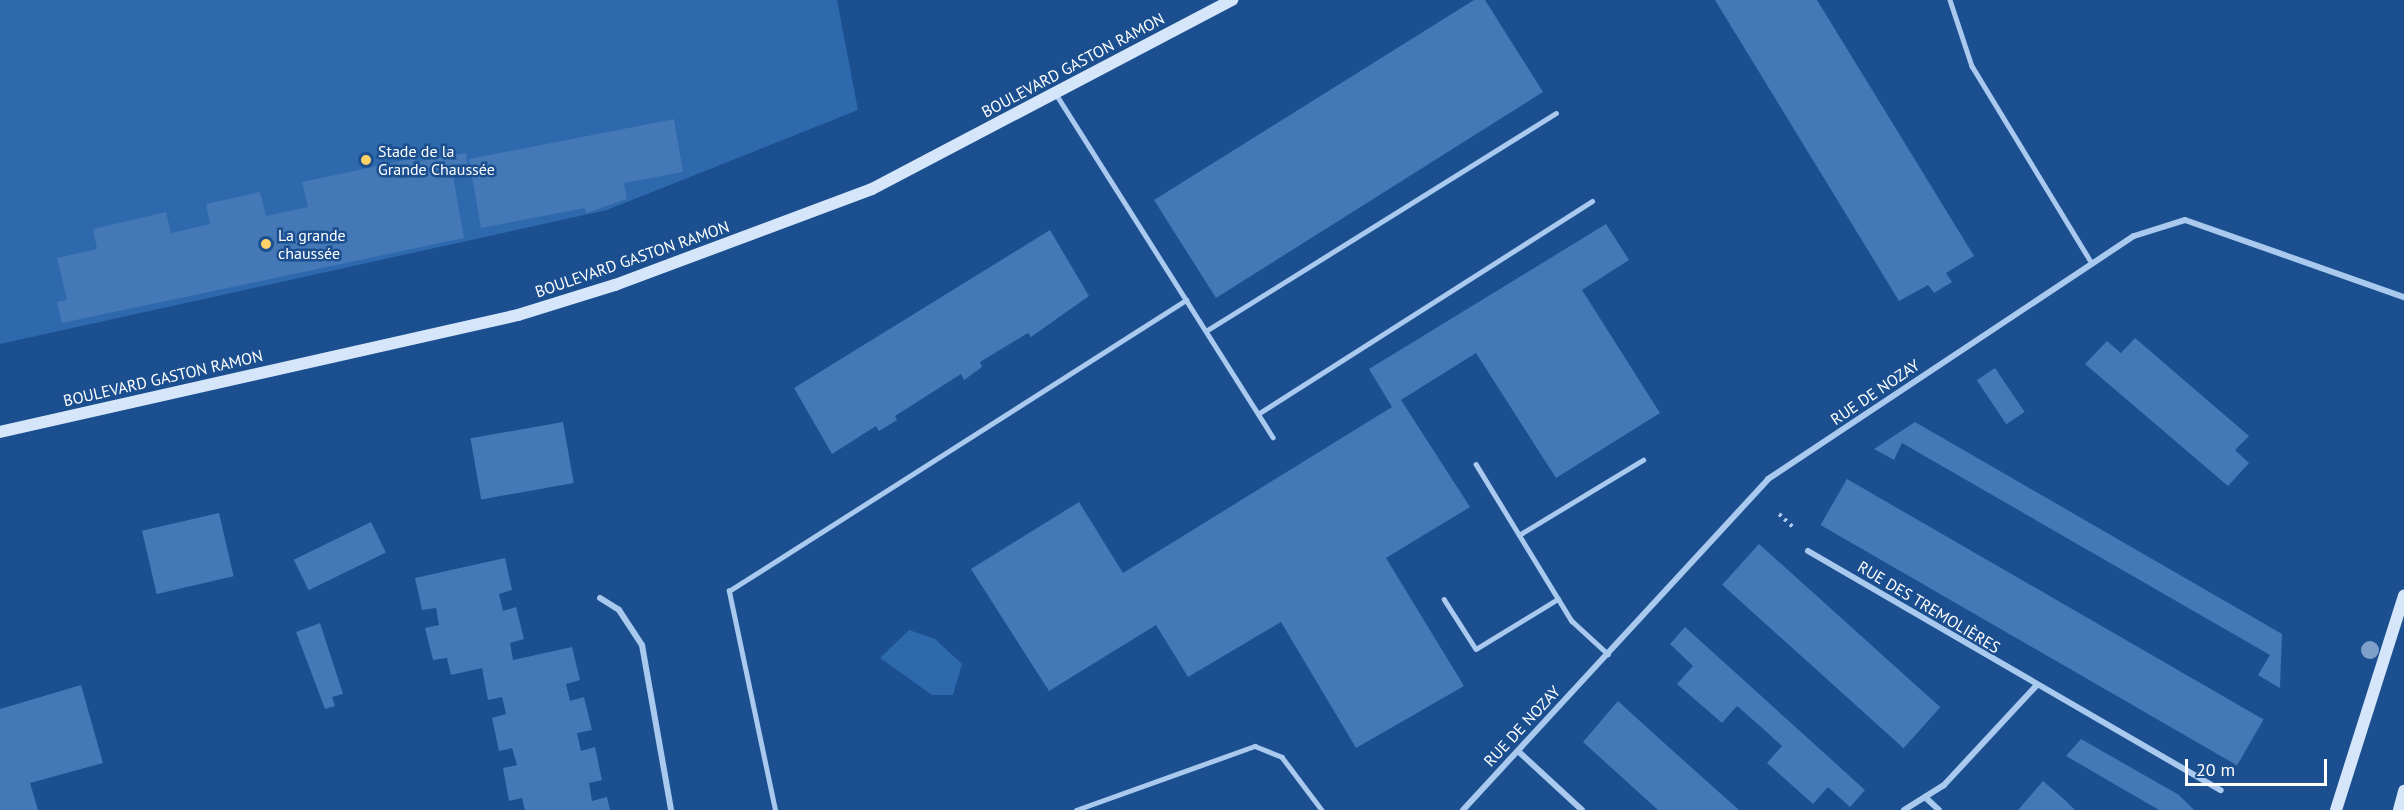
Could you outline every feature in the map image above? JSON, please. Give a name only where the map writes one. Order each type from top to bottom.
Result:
[{"type":"main road","name":"BOULEVARD GASTON RAMON","points":[[0,432],[518,315],[615,285],[872,189],[1232,0]]},
{"type":"main road","points":[[2336,810],[2404,596]]},
{"type":"main road","points":[[2399,810],[2404,791]]},
{"type":"street","name":"RUE DE NOZAY","points":[[1463,810],[1768,479],[2134,236],[2185,220],[2404,297]]},
{"type":"street","name":"RUE DES TREMOLIÈRES","points":[[1808,551],[2036,686],[2221,789]]},
{"type":"street","points":[[600,598],[626,619],[642,645],[670,810]]},
{"type":"street","points":[[1904,810],[1944,785],[2036,686]]},
{"type":"street","points":[[1518,751],[1582,810]]},
{"type":"street","points":[[1924,797],[1938,810]]},
{"type":"lane","points":[[1950,0],[1972,66],[2092,263]]},
{"type":"lane","points":[[1056,94],[1273,437]]},
{"type":"lane","points":[[1206,331],[1556,113]]},
{"type":"lane","points":[[1258,414],[1592,201]]},
{"type":"lane","points":[[775,810],[729,591],[1186,300]]},
{"type":"lane","points":[[1519,535],[1643,460]]},
{"type":"lane","points":[[1476,464],[1572,621],[1608,654]]},
{"type":"lane","points":[[1444,599],[1476,649],[1558,599]]},
{"type":"lane","points":[[1076,810],[1255,746],[1282,757],[1322,810]]},
{"type":"path","points":[[1779,514],[1791,525]]},
{"type":"shaded area","name":"Stade de la Grande Chaussée","points":[[0,0],[837,0],[858,110],[607,210],[0,344]]},
{"type":"shaded area","points":[[909,630],[935,639],[962,664],[953,695],[932,695],[880,658]]},
{"type":"building","points":[[1474,0],[1485,0],[1543,92],[1216,298],[1154,200]]},
{"type":"building","points":[[1715,0],[1817,0],[1974,256],[1946,273],[1952,282],[1934,293],[1928,285],[1899,301]]},
{"type":"building","points":[[674,119],[683,172],[624,183],[627,199],[586,213],[585,208],[481,228],[469,159]]},
{"type":"building","name":"La grande chaussée","points":[[466,153],[469,173],[453,176],[464,238],[62,323],[57,302],[67,300],[57,258],[97,249],[93,229],[166,212],[171,233],[210,224],[206,204],[260,192],[266,216],[308,207],[302,182],[415,158],[415,162]]},
{"type":"building","points":[[1606,224],[1629,260],[1582,290],[1660,413],[1556,478],[1476,353],[1401,400],[1470,507],[1386,558],[1464,686],[1356,748],[1281,622],[1188,677],[1156,625],[1049,691],[971,569],[1079,502],[1123,573],[1392,407],[1369,369]]},
{"type":"building","points":[[1050,230],[1089,296],[1031,337],[1028,333],[980,362],[982,367],[964,380],[961,374],[895,416],[897,420],[879,431],[876,426],[832,454],[794,388]]},
{"type":"building","points":[[2135,338],[2249,436],[2235,450],[2249,463],[2228,486],[2085,364],[2107,341],[2121,353]]},
{"type":"building","points":[[1995,368],[2025,412],[2006,424],[1977,380]]},
{"type":"building","points":[[563,422],[574,483],[481,499],[470,438]]},
{"type":"building","points":[[1915,422],[2282,634],[2280,688],[2258,675],[2270,655],[1902,443],[1894,460],[1874,449]]},
{"type":"building","points":[[1847,479],[2264,720],[2237,765],[1820,525]]},
{"type":"building","points":[[219,513],[234,576],[157,594],[142,531]]},
{"type":"building","points":[[371,522],[386,553],[309,590],[294,560]]},
{"type":"building","points":[[1759,544],[1940,707],[1904,748],[1722,585]]},
{"type":"building","points":[[505,558],[512,590],[499,594],[503,611],[516,607],[524,639],[510,643],[513,660],[572,647],[580,680],[566,684],[570,701],[584,697],[592,730],[577,733],[581,751],[595,747],[602,780],[589,783],[592,801],[607,797],[610,810],[525,810],[522,798],[509,801],[503,768],[517,765],[512,748],[499,751],[492,718],[506,714],[502,697],[488,700],[482,668],[451,675],[447,658],[433,660],[425,628],[439,625],[436,608],[422,610],[415,578]]},
{"type":"building","points":[[320,623],[343,694],[332,697],[335,706],[325,709],[296,632]]},
{"type":"building","points":[[1685,627],[1865,790],[1850,807],[1828,787],[1813,804],[1767,763],[1782,746],[1760,726],[1737,706],[1722,723],[1677,684],[1693,666],[1670,644]]},
{"type":"building","points":[[81,685],[103,763],[30,783],[38,810],[0,810],[0,709]]},
{"type":"building","points":[[1618,701],[1739,810],[1658,810],[1583,742]]},
{"type":"building","points":[[2081,739],[2179,795],[2194,810],[2159,810],[2066,756]]},
{"type":"building","points":[[2043,781],[2066,801],[2075,810],[2018,810]]},
{"type":"place","name":"Stade de la Grande Chaussée","points":[[366,160]]},
{"type":"place","name":"La grande chaussée","points":[[266,244]]}]
